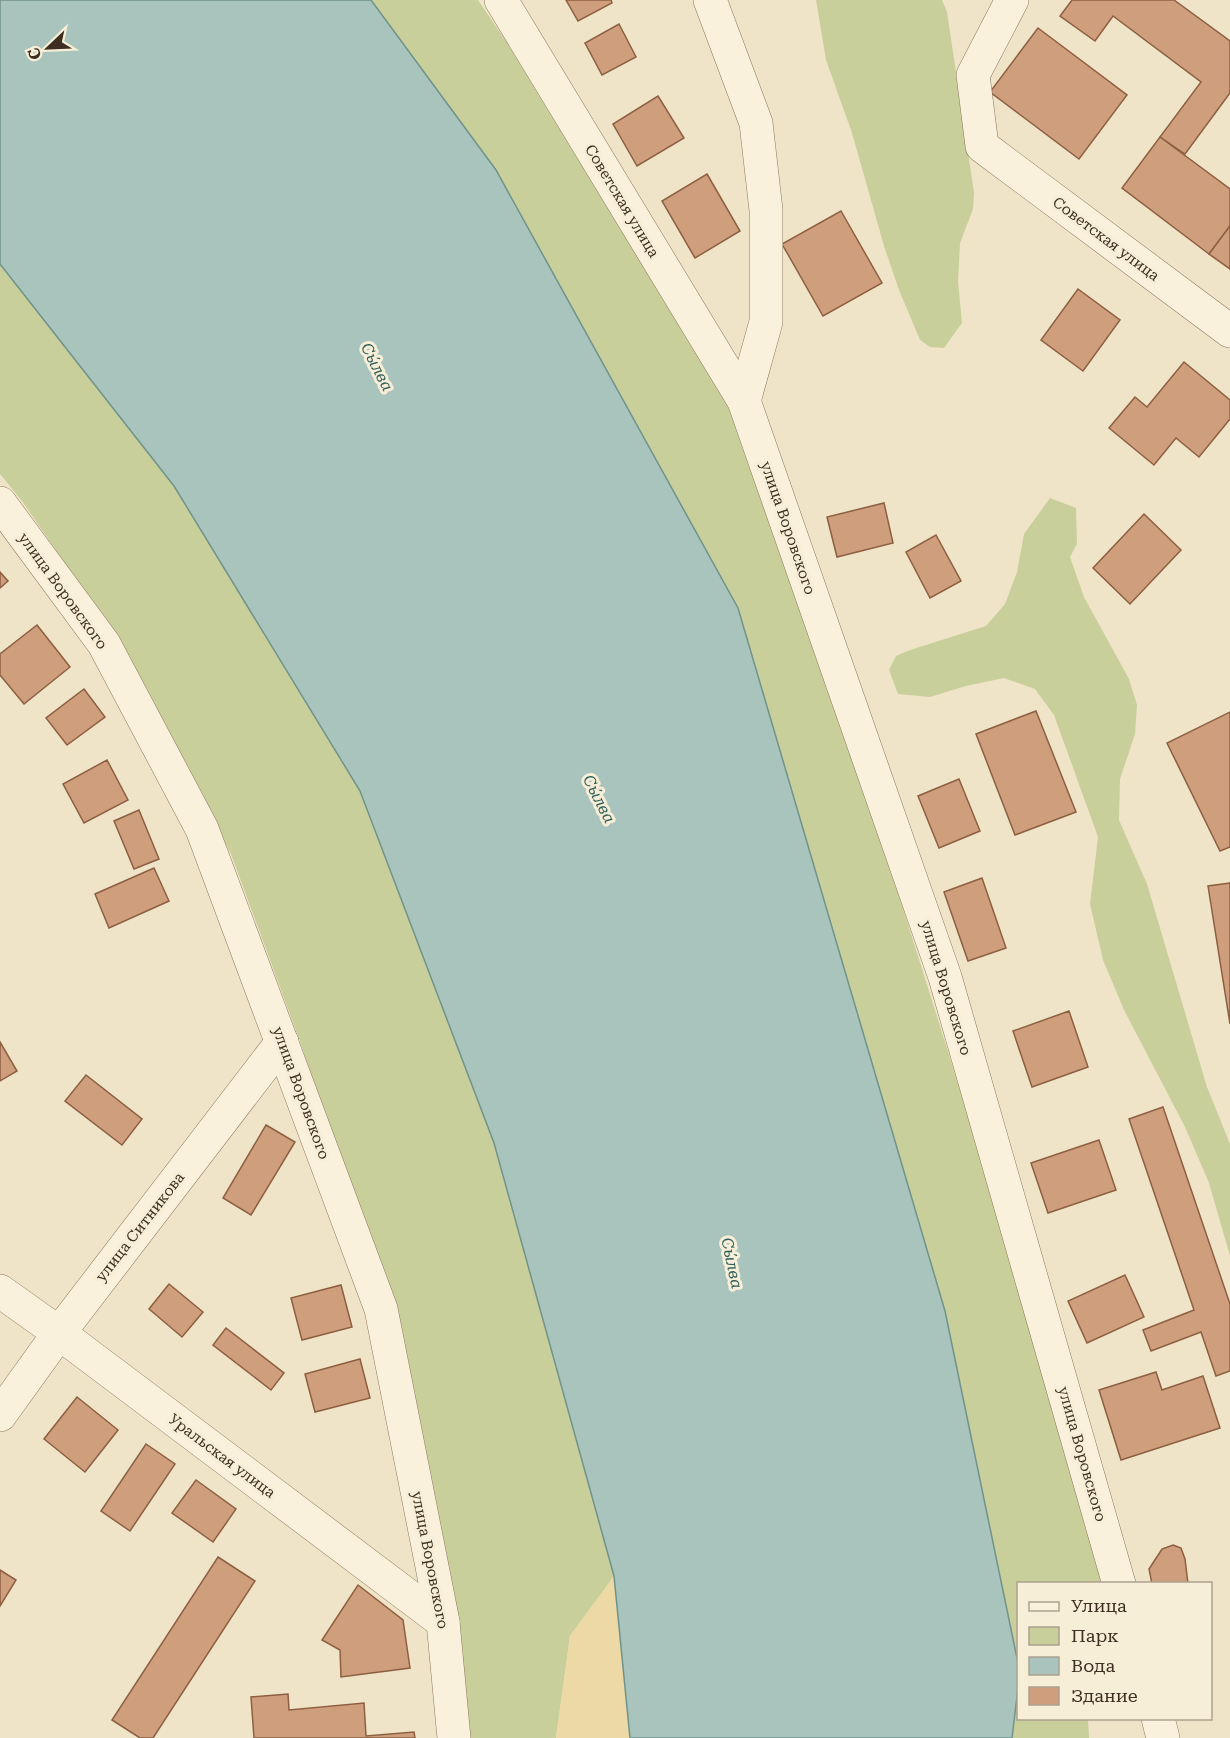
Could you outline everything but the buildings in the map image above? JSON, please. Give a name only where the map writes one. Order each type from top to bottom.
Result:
[{"type":"street","name":"Советская улица","points":[[501,0],[744,401]]},
{"type":"street","points":[[710,0],[756,123],[766,210],[766,322],[744,401]]},
{"type":"street","name":"Советская улица","points":[[1012,0],[973,75],[982,146],[1230,331]]},
{"type":"street","name":"улица Воровского","points":[[744,401],[945,977],[1118,1582]]},
{"type":"street","name":"улица Воровского","points":[[0,503],[104,644],[202,829],[381,1309],[443,1622],[454,1738]]},
{"type":"street","name":"улица Ситникова","points":[[0,1415],[59,1333],[282,1042]]},
{"type":"street","name":"Уральская улица","points":[[0,1291],[443,1622]]},
{"type":"street","points":[[1158,1720],[1163,1738]]},
{"type":"green space","points":[[371,0],[478,0],[560,121],[731,410],[765,489],[901,902],[1026,1300],[1109,1582],[1017,1582],[1017,1658],[945,1311],[738,608],[496,170]]},
{"type":"green space","points":[[816,0],[942,0],[947,12],[974,193],[973,209],[960,243],[958,281],[962,323],[944,348],[930,347],[920,340],[899,290],[852,133],[826,60]]},
{"type":"green space","points":[[0,264],[174,486],[360,791],[494,1143],[614,1576],[570,1636],[556,1738],[460,1738],[345,1184],[302,1047],[231,854],[106,623],[22,501],[0,474]]},
{"type":"green space","points":[[1050,498],[1076,508],[1077,544],[1070,557],[1084,597],[1129,679],[1137,705],[1135,734],[1120,779],[1119,820],[1147,884],[1207,1087],[1230,1144],[1230,1256],[1209,1183],[1185,1127],[1124,1010],[1103,960],[1090,904],[1098,837],[1054,715],[1035,689],[1004,678],[930,697],[898,694],[889,670],[896,656],[986,626],[1005,604],[1017,572],[1024,534]]},
{"type":"green space","points":[[1017,1696],[1017,1720],[1088,1720],[1089,1738],[1012,1738]]},
{"type":"sand","points":[[614,1576],[630,1738],[556,1738],[570,1636]]},
{"type":"water","name":"Сы́лва","points":[[0,0],[371,0],[496,170],[738,608],[945,1311],[1017,1658],[1017,1696],[1012,1738],[630,1738],[614,1576],[494,1143],[360,791],[174,486],[0,264]]}]
